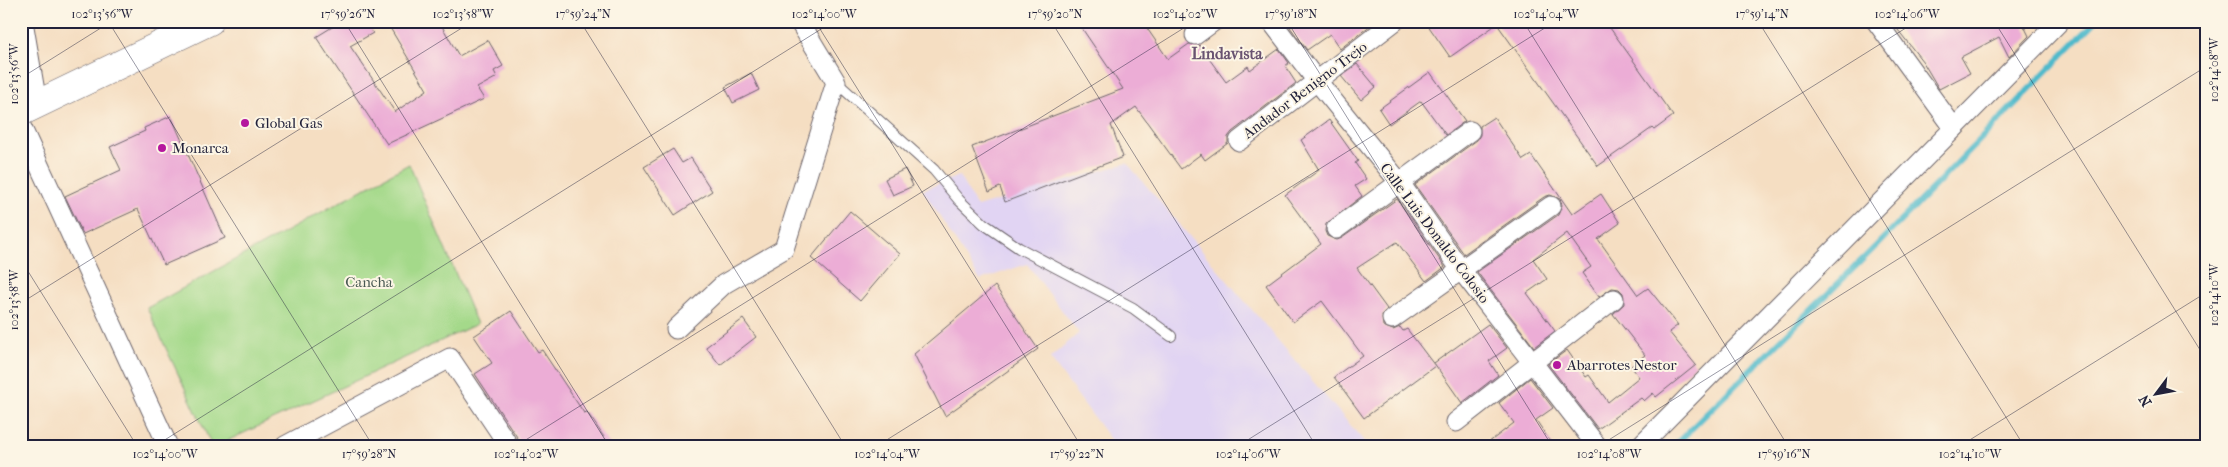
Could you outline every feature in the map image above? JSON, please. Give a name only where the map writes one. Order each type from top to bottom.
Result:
[{"type":"main road","points":[[29,108],[210,21]]},
{"type":"street","points":[[23,21],[29,108]]},
{"type":"street","points":[[676,329],[724,284],[784,249],[836,82],[799,21]]},
{"type":"street","points":[[1195,35],[1214,21]]},
{"type":"street","name":"Andador Benigno Trejo","points":[[1239,141],[1395,21]]},
{"type":"street","points":[[1876,21],[1954,128]]},
{"type":"street","points":[[1640,446],[2060,21]]},
{"type":"street","name":"Calle Luis Donaldo Colosio","points":[[1278,24],[1317,81],[1400,183],[1462,270],[1597,446]]},
{"type":"street","points":[[21,126],[168,446]]},
{"type":"street","points":[[1336,229],[1470,131]]},
{"type":"street","points":[[1392,319],[1551,206]]},
{"type":"street","points":[[1456,422],[1614,299]]},
{"type":"street","points":[[285,446],[450,358],[508,446]]},
{"type":"lane","points":[[836,82],[934,170],[959,200],[984,224],[1019,248],[1133,308],[1171,336]]},
{"type":"shaded area","points":[[1127,163],[1368,446],[1115,446],[1050,358],[1079,333],[1027,264],[980,280],[923,190],[959,176],[977,207]]},
{"type":"green space","name":"Cancha","points":[[409,164],[477,324],[216,446],[212,446],[147,308]]},
{"type":"building","points":[[342,21],[366,21],[373,33],[350,46],[395,112],[427,90],[386,21],[439,21],[459,56],[488,40],[503,66],[494,71],[497,77],[477,88],[484,99],[387,144],[316,37]]},
{"type":"building","points":[[1077,21],[1142,21],[1168,59],[1189,44],[1199,45],[1226,82],[1248,66],[1250,70],[1279,49],[1289,63],[1285,66],[1296,83],[1232,132],[1228,137],[1228,143],[1205,160],[1201,154],[1181,169],[1136,107],[1111,125],[1123,157],[1005,202],[1000,187],[989,192],[972,147],[1123,89]]},
{"type":"building","points":[[1297,21],[1376,21],[1340,49],[1330,34],[1307,50],[1290,27]]},
{"type":"building","points":[[1425,21],[1605,21],[1673,116],[1654,130],[1652,128],[1598,166],[1497,24],[1450,57]]},
{"type":"building","points":[[1891,21],[2029,21],[2023,24],[2029,36],[2009,57],[1999,37],[1961,57],[1970,73],[1939,89],[1923,62]]},
{"type":"building","points":[[1357,64],[1376,87],[1361,100],[1341,76]]},
{"type":"building","points":[[1430,72],[1465,121],[1446,135],[1421,101],[1389,124],[1379,109]]},
{"type":"building","points":[[751,73],[759,90],[733,103],[725,87]]},
{"type":"building","points":[[171,116],[225,238],[164,265],[138,209],[83,234],[65,196],[121,170],[110,147],[145,131],[144,128]]},
{"type":"building","points":[[1494,117],[1523,160],[1531,155],[1572,214],[1601,194],[1620,223],[1598,239],[1638,295],[1648,288],[1678,325],[1669,332],[1696,365],[1656,397],[1653,393],[1644,401],[1641,398],[1598,429],[1548,364],[1567,350],[1586,377],[1589,375],[1608,402],[1639,377],[1631,366],[1645,355],[1613,314],[1624,304],[1623,293],[1619,289],[1612,288],[1599,297],[1582,273],[1591,267],[1567,233],[1533,259],[1547,279],[1527,293],[1555,331],[1534,347],[1477,272],[1558,215],[1562,205],[1560,199],[1550,195],[1544,197],[1464,254],[1415,185],[1477,140],[1480,135],[1480,126]]},
{"type":"building","points":[[1329,120],[1358,161],[1355,163],[1366,179],[1355,186],[1362,196],[1326,224],[1325,231],[1327,236],[1337,240],[1342,238],[1397,199],[1445,267],[1426,281],[1397,242],[1357,268],[1387,309],[1382,315],[1383,326],[1393,330],[1400,327],[1403,331],[1407,329],[1435,366],[1364,418],[1334,377],[1363,356],[1322,301],[1293,322],[1266,285],[1321,244],[1285,195],[1319,170],[1301,140]]},
{"type":"building","points":[[673,149],[682,163],[691,158],[712,191],[675,215],[644,167]]},
{"type":"building","points":[[905,169],[913,186],[893,195],[885,179]]},
{"type":"building","points":[[850,211],[900,254],[860,301],[811,258]]},
{"type":"building","points":[[995,286],[1038,349],[945,416],[914,354]]},
{"type":"building","points":[[511,311],[538,352],[542,350],[584,413],[587,412],[610,446],[523,446],[475,374],[492,363],[474,336]]},
{"type":"building","points":[[743,319],[756,337],[720,365],[706,347]]},
{"type":"building","points":[[1488,324],[1507,348],[1489,361],[1498,375],[1462,403],[1434,363]]},
{"type":"building","points":[[1530,378],[1553,408],[1536,420],[1553,446],[1484,446],[1514,423],[1499,403]]},
{"type":"waterway","points":[[1674,446],[1877,245],[2096,21]]},
{"type":"place","name":"Global Gas","points":[[245,123]]},
{"type":"place","name":"Monarca","points":[[162,148]]},
{"type":"place","name":"Abarrotes Nestor","points":[[1557,365]]},
{"type":"district","name":"Lindavista","points":[[1227,53]]}]
